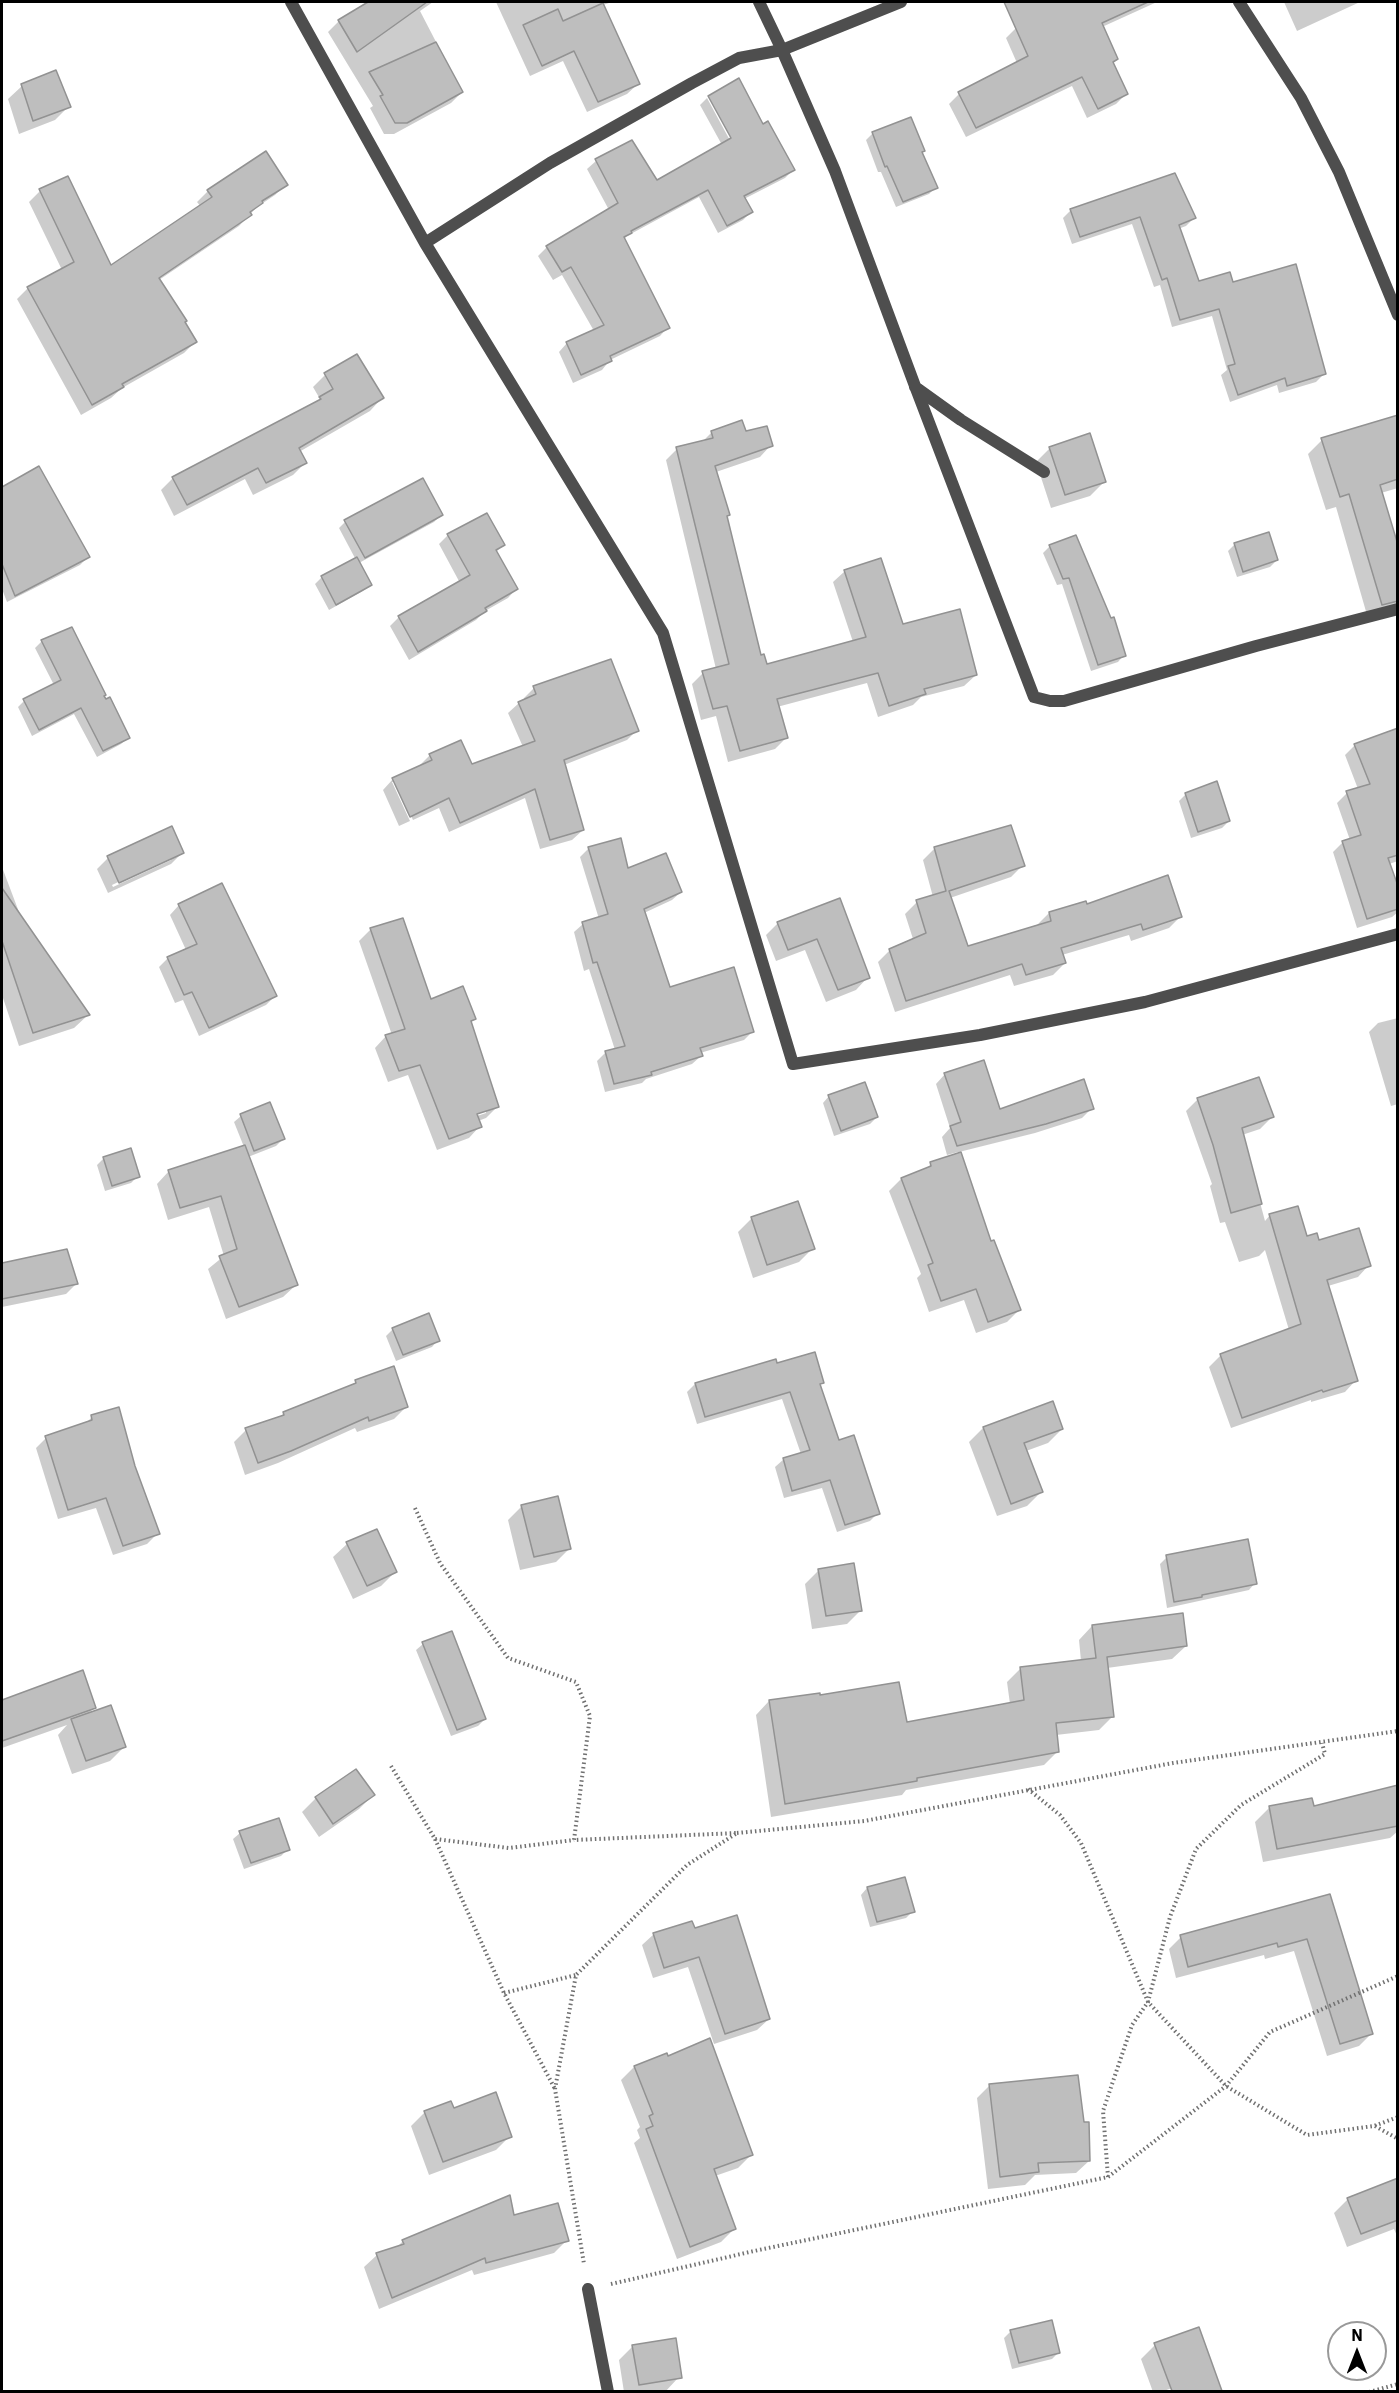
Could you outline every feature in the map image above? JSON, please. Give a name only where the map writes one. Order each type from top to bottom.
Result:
[{"type":"street","points":[[291,2],[425,243],[663,633],[793,1064],[980,1035],[1145,1002],[1398,934]]},
{"type":"street","points":[[759,2],[835,171],[1034,697],[1050,701],[1064,701],[1256,646],[1398,609]]},
{"type":"street","points":[[425,243],[550,163],[739,58],[782,50],[901,2]]},
{"type":"street","points":[[1239,2],[1301,98],[1339,172],[1398,315]]},
{"type":"street","points":[[915,387],[961,420],[1044,472]]},
{"type":"street","points":[[588,2289],[608,2391]]},
{"type":"path","points":[[415,1508],[440,1563],[508,1658],[576,1682],[590,1716],[574,1840]]},
{"type":"path","points":[[435,1839],[509,1848],[574,1840],[737,1833],[864,1821],[1173,1763],[1398,1731]]},
{"type":"path","points":[[1108,2178],[1103,2111],[1132,2025],[1148,2002],[1170,1917],[1197,1849],[1242,1805],[1325,1754],[1322,1743]]},
{"type":"path","points":[[391,1766],[435,1839],[504,1993],[555,2089],[588,2289],[754,2251],[1108,2178],[1226,2086],[1270,2032],[1398,1976]]},
{"type":"path","points":[[1028,1789],[1060,1815],[1081,1843],[1148,2002],[1226,2086],[1307,2135],[1374,2126],[1398,2117]]},
{"type":"path","points":[[504,1993],[576,1975],[687,1865],[737,1833]]},
{"type":"path","points":[[555,2089],[576,1975]]},
{"type":"path","points":[[1374,2126],[1398,2139]]},
{"type":"path","points":[[1369,2391],[1398,2384]]},
{"type":"building","points":[[368,2],[427,2],[357,52],[338,20]]},
{"type":"building","points":[[1004,2],[1148,2],[1102,23],[1118,59],[1113,62],[1128,94],[1098,109],[1082,77],[976,128],[958,92],[1028,56]]},
{"type":"building","points":[[603,3],[640,84],[598,102],[574,51],[542,66],[523,25],[558,9],[563,21]]},
{"type":"building","points":[[436,42],[463,92],[407,123],[395,123],[380,96],[383,95],[369,72]]},
{"type":"building","points":[[56,70],[71,107],[33,121],[21,84]]},
{"type":"building","points":[[739,78],[763,124],[768,121],[795,170],[744,196],[753,212],[727,226],[708,190],[631,231],[632,233],[624,237],[670,328],[610,356],[612,361],[581,375],[566,342],[604,325],[571,267],[562,272],[546,246],[618,203],[595,159],[632,140],[657,180],[731,138],[708,96]]},
{"type":"building","points":[[911,117],[925,151],[922,152],[938,188],[903,202],[887,166],[885,167],[872,132]]},
{"type":"building","points":[[266,151],[288,185],[262,201],[263,203],[250,212],[252,215],[159,278],[187,321],[185,322],[197,342],[122,384],[124,387],[92,405],[27,287],[74,262],[39,189],[68,176],[111,265],[212,197],[207,190]]},
{"type":"building","points":[[1175,173],[1196,218],[1179,225],[1199,281],[1230,272],[1233,282],[1296,264],[1326,374],[1287,386],[1285,378],[1238,395],[1228,366],[1235,364],[1219,309],[1180,320],[1167,278],[1162,280],[1140,217],[1080,237],[1070,209]]},
{"type":"building","points":[[357,354],[384,398],[299,448],[307,463],[266,483],[258,468],[187,505],[172,477],[321,399],[319,397],[333,389],[324,373]]},
{"type":"building","points":[[1398,415],[1398,479],[1380,485],[1398,545],[1398,601],[1382,605],[1349,494],[1340,497],[1321,438]]},
{"type":"building","points":[[742,420],[746,431],[767,426],[773,446],[715,466],[730,515],[727,516],[761,655],[764,654],[767,664],[866,637],[844,570],[881,558],[903,624],[960,609],[977,675],[924,689],[926,694],[889,706],[878,673],[777,699],[788,738],[740,751],[727,706],[713,709],[702,671],[729,664],[676,447],[713,438],[711,431]]},
{"type":"building","points":[[1090,433],[1106,482],[1065,495],[1049,447]]},
{"type":"building","points":[[39,466],[90,557],[15,596],[2,564],[2,487]]},
{"type":"building","points":[[423,478],[443,515],[365,558],[344,520]]},
{"type":"building","points":[[487,513],[505,545],[496,550],[518,589],[485,608],[487,611],[418,652],[398,616],[470,575],[447,534]]},
{"type":"building","points":[[1269,532],[1278,560],[1243,572],[1234,543]]},
{"type":"building","points":[[1076,535],[1111,618],[1114,617],[1126,656],[1098,665],[1069,578],[1063,579],[1049,545]]},
{"type":"building","points":[[357,557],[372,585],[336,605],[321,576]]},
{"type":"building","points":[[72,627],[106,695],[104,696],[106,699],[110,697],[130,738],[103,751],[81,708],[39,730],[23,699],[61,680],[41,640]]},
{"type":"building","points":[[611,659],[639,731],[564,760],[584,830],[550,840],[535,789],[460,823],[449,798],[410,817],[392,778],[432,760],[429,754],[461,740],[472,764],[535,741],[518,702],[536,694],[533,686]]},
{"type":"building","points":[[1398,728],[1398,855],[1388,858],[1398,886],[1398,909],[1367,919],[1342,841],[1361,835],[1346,791],[1370,784],[1354,744]]},
{"type":"building","points":[[1217,781],[1230,821],[1198,832],[1185,793]]},
{"type":"building","points":[[1011,825],[1025,866],[949,891],[968,946],[1051,921],[1049,912],[1086,901],[1087,904],[1168,875],[1182,917],[1143,930],[1141,924],[1061,948],[1066,963],[1026,975],[1022,964],[906,1001],[889,949],[926,933],[916,900],[946,891],[934,847]]},
{"type":"building","points":[[172,826],[184,853],[119,883],[107,856]]},
{"type":"building","points":[[621,838],[628,868],[666,853],[682,892],[644,909],[670,987],[734,967],[754,1032],[700,1048],[703,1056],[651,1072],[652,1075],[614,1084],[605,1051],[625,1046],[597,962],[593,963],[582,922],[608,914],[588,847]]},
{"type":"building","points":[[222,883],[277,996],[209,1028],[192,992],[184,995],[167,957],[197,944],[178,904]]},
{"type":"building","points":[[2,888],[90,1015],[33,1033],[2,941]]},
{"type":"building","points":[[840,898],[870,978],[838,990],[817,939],[788,950],[777,922]]},
{"type":"building","points":[[403,918],[431,999],[463,986],[476,1019],[471,1021],[499,1107],[477,1114],[482,1127],[449,1139],[420,1065],[399,1071],[385,1035],[405,1029],[370,928]]},
{"type":"building","points":[[984,1060],[1000,1109],[1084,1079],[1094,1109],[1046,1124],[957,1146],[950,1126],[961,1122],[944,1073]]},
{"type":"building","points":[[1259,1077],[1274,1117],[1242,1128],[1262,1204],[1231,1213],[1213,1145],[1197,1098]]},
{"type":"building","points":[[865,1082],[878,1117],[841,1131],[828,1095]]},
{"type":"building","points":[[270,1102],[285,1139],[254,1151],[240,1114]]},
{"type":"building","points":[[245,1145],[298,1285],[239,1307],[219,1256],[237,1249],[221,1196],[180,1208],[168,1170]]},
{"type":"building","points":[[131,1148],[140,1177],[112,1186],[103,1157]]},
{"type":"building","points":[[961,1152],[991,1241],[994,1240],[1021,1310],[988,1322],[976,1289],[941,1301],[928,1265],[933,1263],[901,1178],[931,1166],[930,1162]]},
{"type":"building","points":[[798,1201],[815,1249],[767,1265],[751,1217]]},
{"type":"building","points":[[1298,1206],[1307,1236],[1317,1233],[1319,1240],[1359,1228],[1371,1266],[1327,1280],[1358,1381],[1323,1392],[1322,1390],[1242,1418],[1220,1354],[1301,1324],[1269,1214]]},
{"type":"building","points":[[67,1249],[78,1284],[2,1299],[2,1263]]},
{"type":"building","points":[[429,1313],[440,1341],[403,1355],[392,1328]]},
{"type":"building","points":[[815,1352],[824,1383],[820,1384],[839,1440],[854,1435],[880,1514],[845,1525],[830,1480],[792,1491],[783,1458],[810,1450],[790,1392],[705,1417],[695,1383],[776,1359],[777,1363]]},
{"type":"building","points":[[394,1366],[408,1407],[369,1421],[368,1417],[258,1463],[245,1428],[284,1415],[283,1412],[356,1383],[355,1380]]},
{"type":"building","points":[[1053,1401],[1063,1429],[1024,1443],[1043,1492],[1011,1504],[983,1427]]},
{"type":"building","points":[[119,1407],[135,1466],[160,1534],[123,1546],[106,1498],[68,1510],[45,1436],[92,1420],[91,1415]]},
{"type":"building","points":[[558,1496],[571,1549],[534,1557],[521,1505]]},
{"type":"building","points":[[377,1529],[397,1572],[367,1586],[346,1542]]},
{"type":"building","points":[[1248,1539],[1257,1584],[1174,1602],[1166,1555]]},
{"type":"building","points":[[854,1563],[862,1611],[826,1616],[818,1569]]},
{"type":"building","points":[[1183,1613],[1187,1646],[1107,1657],[1114,1717],[1056,1723],[1059,1752],[917,1778],[917,1781],[785,1804],[769,1700],[820,1693],[820,1695],[899,1682],[907,1722],[1024,1700],[1020,1667],[1096,1658],[1092,1625]]},
{"type":"building","points":[[452,1631],[486,1719],[457,1730],[422,1642]]},
{"type":"building","points":[[83,1670],[96,1708],[2,1741],[2,1700]]},
{"type":"building","points":[[111,1705],[126,1747],[86,1761],[71,1719]]},
{"type":"building","points":[[356,1769],[375,1795],[333,1824],[315,1797]]},
{"type":"building","points":[[1398,1785],[1398,1826],[1277,1849],[1269,1806],[1312,1798],[1314,1806]]},
{"type":"building","points":[[279,1818],[290,1850],[251,1863],[239,1831]]},
{"type":"building","points":[[905,1877],[915,1912],[877,1922],[867,1887]]},
{"type":"building","points":[[1330,1894],[1373,2034],[1340,2044],[1307,1939],[1278,1947],[1277,1943],[1188,1967],[1180,1935]]},
{"type":"building","points":[[737,1915],[770,2019],[725,2034],[699,1957],[664,1968],[653,1933],[692,1921],[695,1928]]},
{"type":"building","points":[[710,2038],[753,2155],[714,2169],[736,2229],[690,2247],[646,2129],[653,2126],[649,2116],[653,2114],[634,2066],[667,2053],[668,2056]]},
{"type":"building","points":[[1078,2075],[1084,2122],[1089,2122],[1090,2161],[1038,2163],[1039,2172],[1000,2177],[989,2084]]},
{"type":"building","points":[[496,2092],[512,2137],[443,2162],[424,2111],[451,2101],[454,2108]]},
{"type":"building","points":[[1398,2178],[1398,2220],[1361,2234],[1347,2198]]},
{"type":"building","points":[[510,2195],[514,2215],[558,2203],[569,2241],[486,2263],[485,2258],[392,2298],[376,2253],[404,2244],[402,2240]]},
{"type":"building","points":[[1052,2320],[1060,2353],[1019,2363],[1010,2330]]},
{"type":"building","points":[[1199,2327],[1222,2391],[1172,2391],[1154,2343]]},
{"type":"building","points":[[676,2338],[682,2378],[639,2385],[632,2345]]}]
